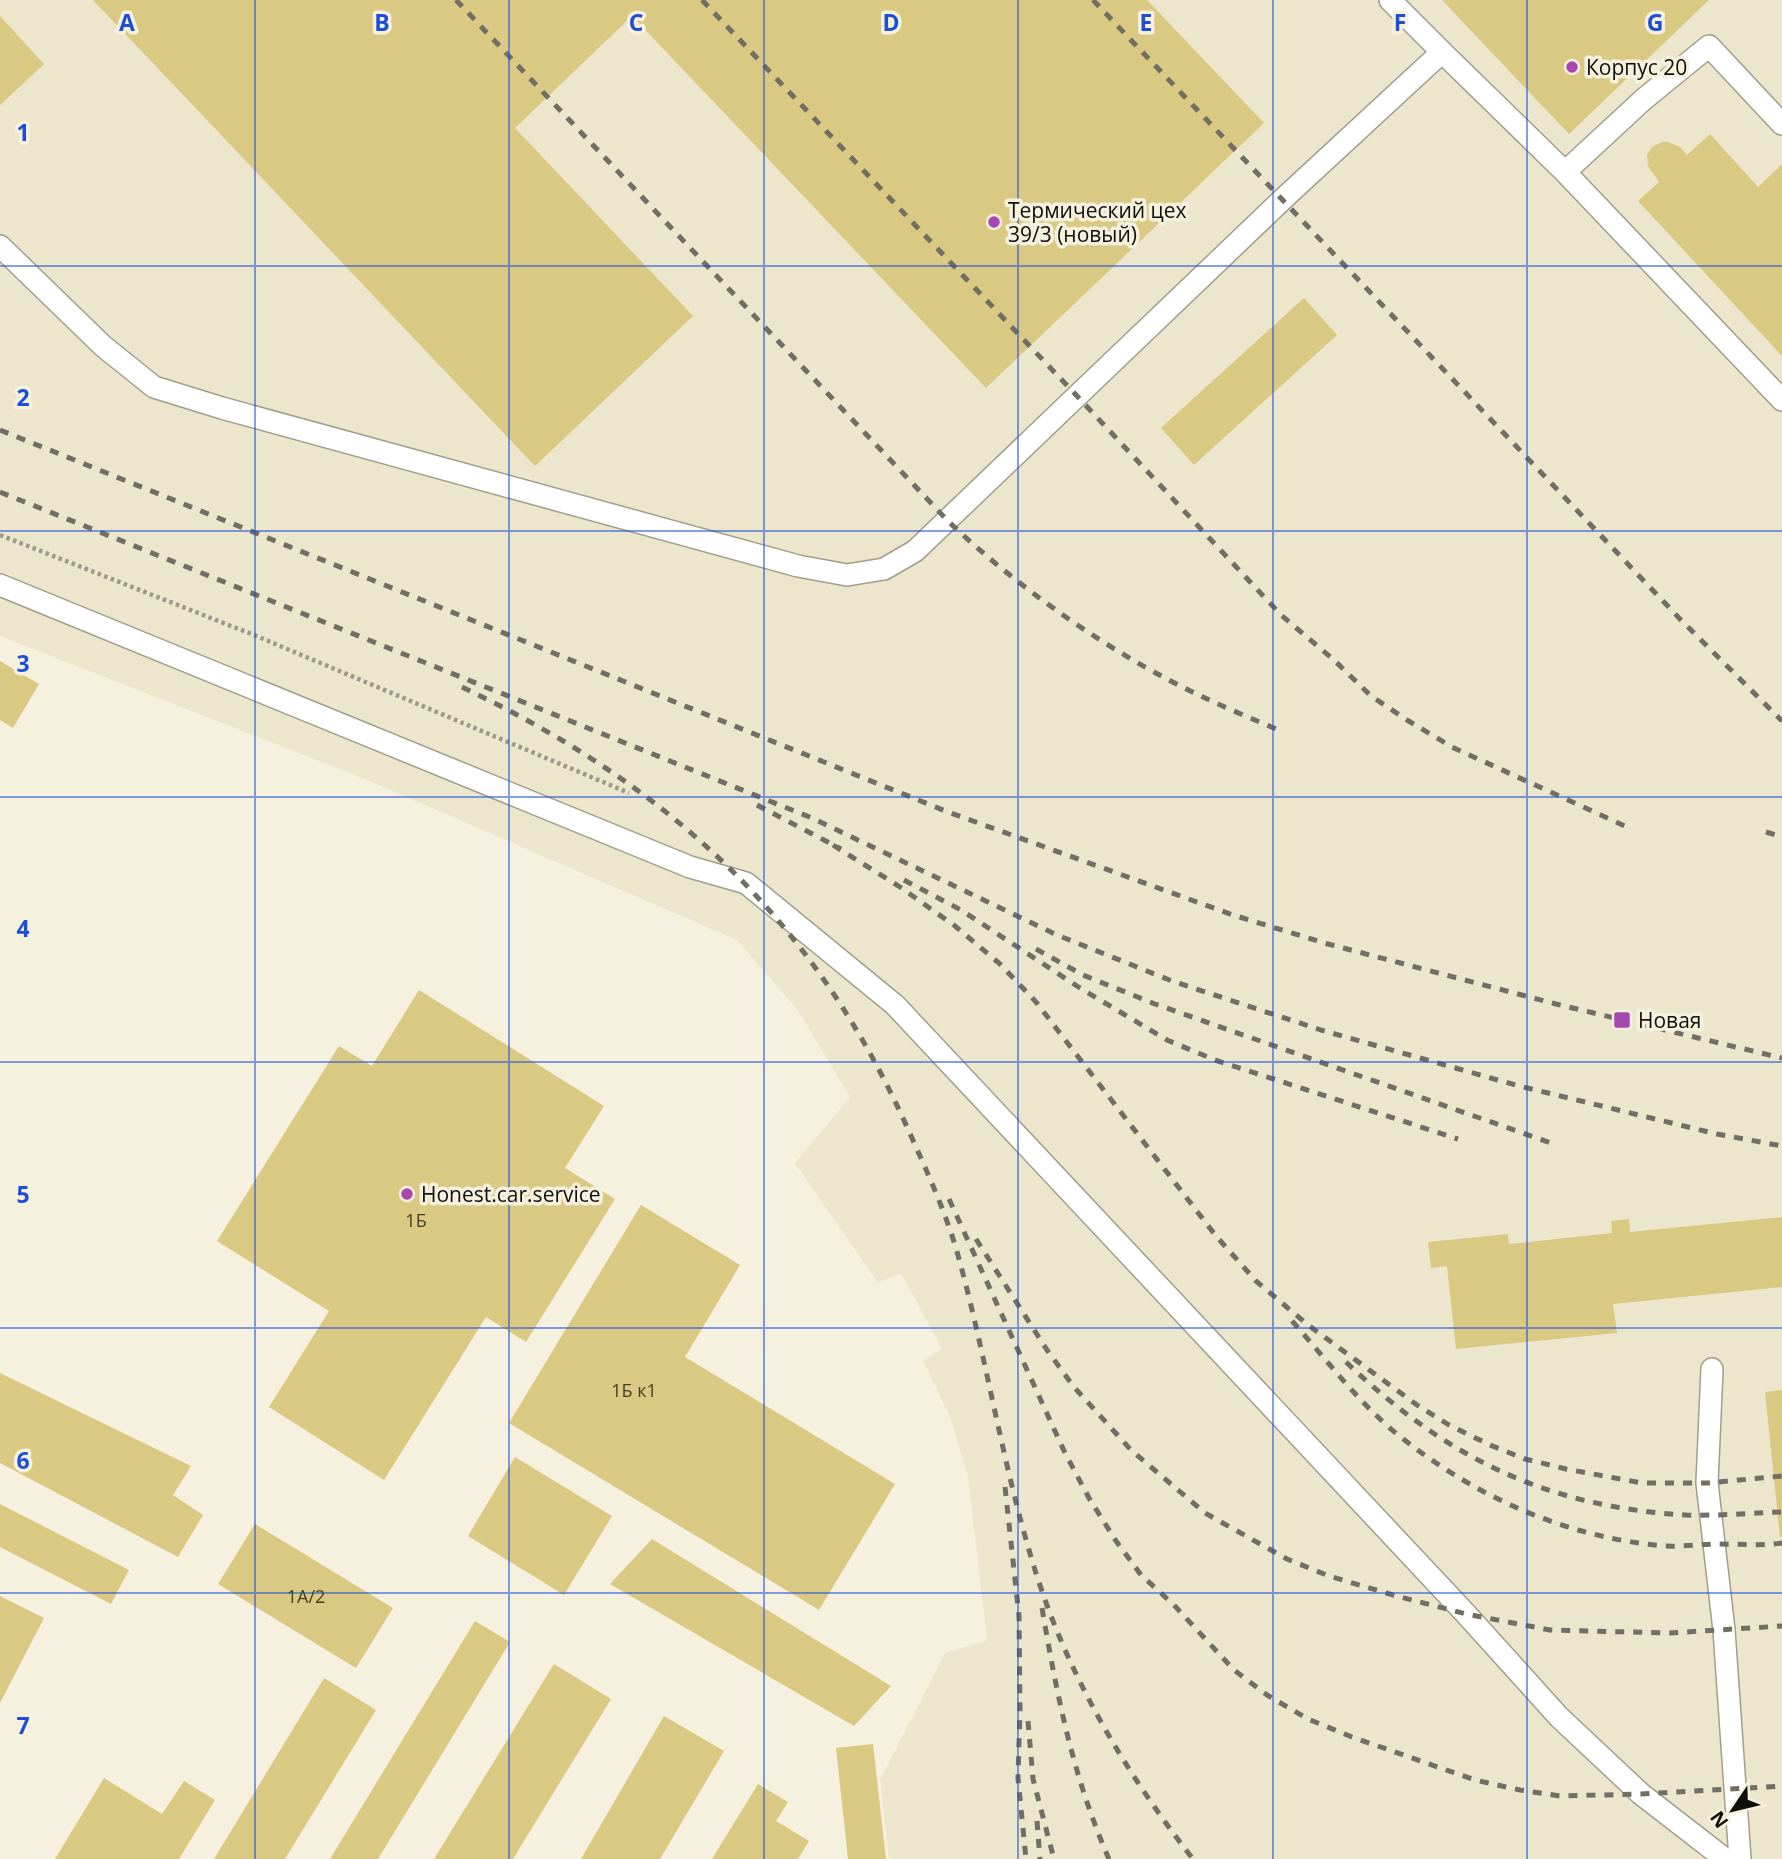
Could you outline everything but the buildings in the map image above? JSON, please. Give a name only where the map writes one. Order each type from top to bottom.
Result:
[{"type":"lane","points":[[1390,0],[1565,172],[1782,400]]},
{"type":"lane","points":[[1565,172],[1644,99],[1709,46],[1782,124]]},
{"type":"lane","points":[[0,246],[103,346],[154,387],[798,566],[847,575],[884,569],[915,551],[1283,199],[1442,52]]},
{"type":"lane","points":[[0,585],[690,867],[746,883],[895,1005],[1466,1614],[1559,1717],[1641,1794],[1725,1859]]},
{"type":"lane","points":[[1712,1369],[1707,1483],[1724,1630],[1740,1859]]},
{"type":"path","points":[[0,536],[254,635],[629,793]]},
{"type":"shaded area","points":[[0,0],[1782,0],[1782,1859],[889,1859],[880,1780],[945,1653],[987,1640],[968,1477],[950,1417],[923,1360],[942,1349],[901,1273],[878,1283],[795,1163],[850,1097],[797,1009],[737,940],[365,779],[0,636]]},
{"type":"railway","points":[[456,0],[948,521],[976,546],[1036,595],[1101,641],[1169,680],[1281,731]]},
{"type":"railway","points":[[702,0],[1281,615],[1371,696],[1452,747],[1627,827]]},
{"type":"railway","points":[[1093,0],[1680,619],[1782,721]]},
{"type":"railway","points":[[0,430],[948,812],[1233,915],[1328,944],[1556,1004],[1782,1058]]},
{"type":"railway","points":[[0,492],[812,818],[1057,935],[1172,981],[1321,1030],[1519,1086],[1717,1134],[1782,1146]]},
{"type":"railway","points":[[462,687],[536,725],[605,768],[669,814],[726,865],[779,922],[827,984],[869,1052],[907,1127],[951,1232],[967,1288],[1023,1530],[1048,1609],[1064,1648],[1122,1757],[1193,1859]]},
{"type":"railway","points":[[757,805],[841,849]]},
{"type":"railway","points":[[1766,832],[1782,837]]},
{"type":"railway","points":[[833,845],[955,926],[1000,964],[1036,1002],[1216,1236],[1256,1281],[1308,1325],[1417,1405],[1449,1425],[1490,1445],[1525,1459],[1566,1469],[1642,1483],[1707,1483],[1782,1476]]},
{"type":"railway","points":[[904,880],[961,910],[1080,988],[1167,1040],[1215,1060],[1458,1139]]},
{"type":"railway","points":[[1036,949],[1083,975],[1155,1004],[1551,1143]]},
{"type":"railway","points":[[949,1199],[1065,1453],[1116,1541],[1141,1575],[1173,1604],[1234,1670],[1267,1695],[1308,1719],[1352,1737],[1475,1780],[1520,1790],[1560,1796],[1782,1786]]},
{"type":"railway","points":[[976,1239],[1074,1387],[1131,1450],[1205,1513],[1287,1559],[1329,1576],[1393,1595],[1466,1614],[1550,1630],[1670,1633],[1782,1626]]},
{"type":"railway","points":[[1292,1321],[1356,1394],[1397,1434],[1458,1477],[1523,1510],[1591,1534],[1664,1546],[1782,1543]]},
{"type":"railway","points":[[1346,1362],[1384,1396],[1461,1450],[1501,1471],[1544,1488],[1588,1501],[1635,1510],[1686,1515],[1782,1512]]},
{"type":"railway","points":[[1005,1487],[1019,1616],[1018,1778],[1026,1859]]},
{"type":"railway","points":[[1042,1608],[1076,1767],[1109,1859]]},
{"type":"railway","points":[[1028,1721],[1033,1779],[1054,1859]]},
{"type":"railway","points":[[1037,1821],[1040,1859]]},
{"type":"place","name":"Корпус 20","points":[[1572,67]]},
{"type":"place","name":"Термический цех 39/3 (новый)","points":[[994,222]]},
{"type":"place","name":"Новая","points":[[1622,1020]]},
{"type":"place","name":"Honest.car.service","points":[[407,1194]]}]
